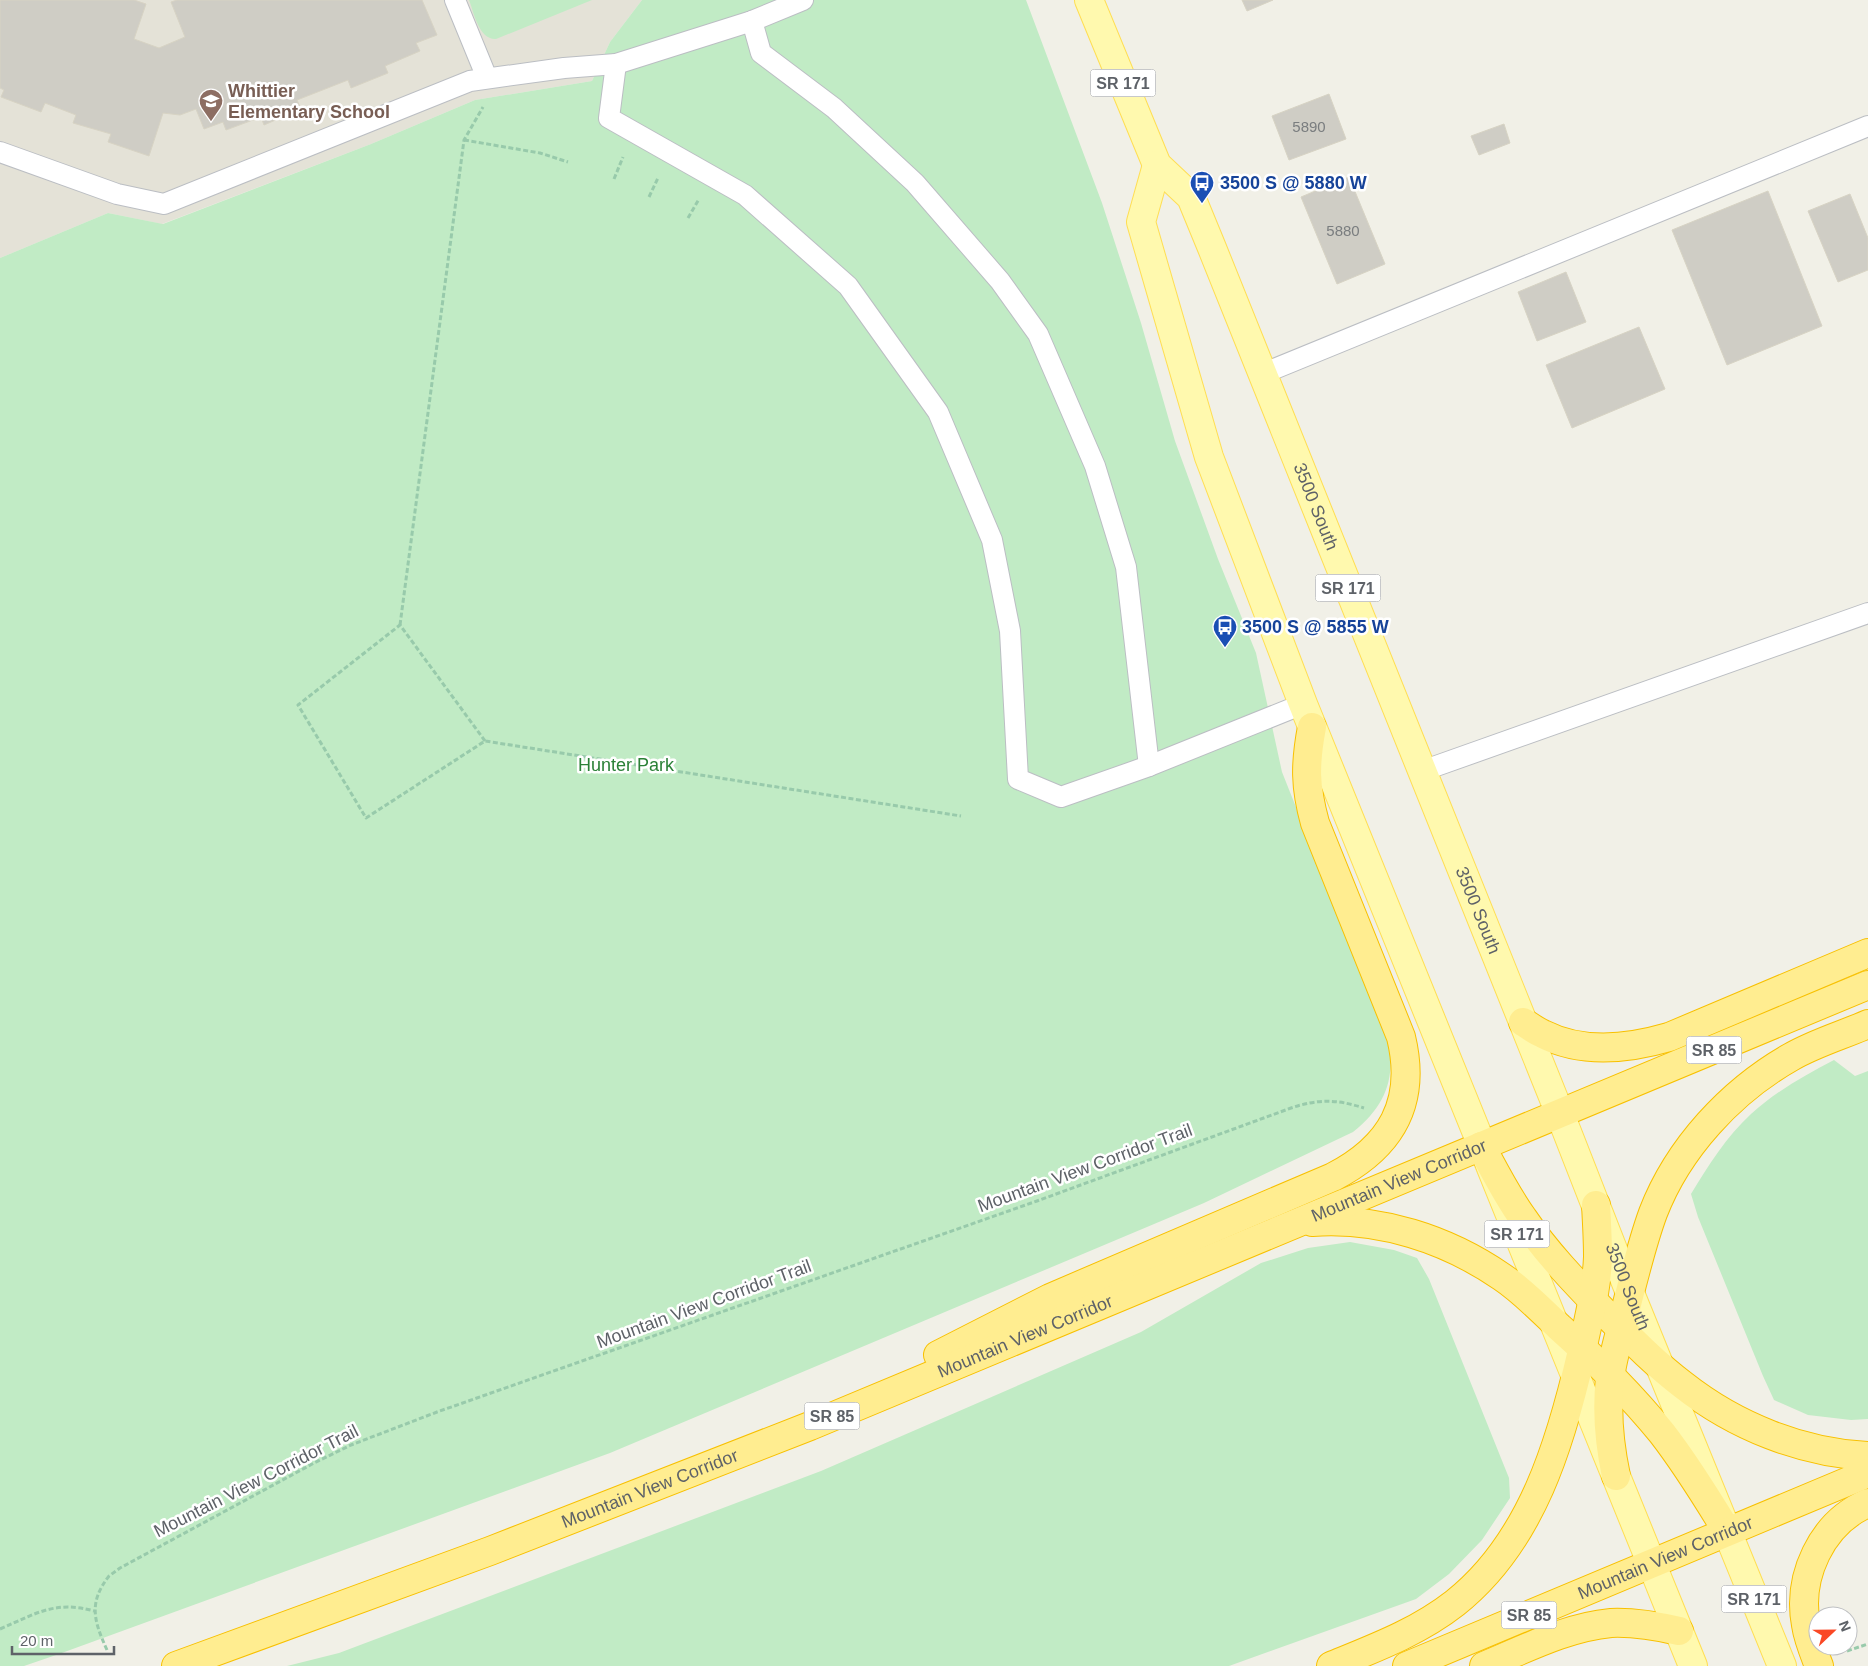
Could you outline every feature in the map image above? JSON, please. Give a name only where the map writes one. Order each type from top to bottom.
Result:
[{"type":"highway","points":[[810,1426],[896,1377],[1050,1298],[1341,1173],[1364,1159],[1380,1144],[1389,1132],[1398,1115],[1404,1097],[1406,1057],[1401,1037],[1315,824],[1306,779],[1307,715]]},
{"type":"highway","points":[[1523,1022],[1543,1034],[1568,1043],[1593,1047],[1619,1048],[1644,1044],[1669,1037],[1868,953]]},
{"type":"highway","name":"Mountain View Corridor","points":[[176,1666],[490,1551],[810,1426],[1868,985]]},
{"type":"highway","points":[[1616,1476],[1608,1423],[1610,1376],[1630,1293],[1653,1213],[1665,1188],[1696,1139],[1738,1095],[1764,1074],[1792,1056],[1868,1024]]},
{"type":"highway","points":[[1481,1146],[1523,1218],[1554,1258],[1660,1367],[1709,1404],[1735,1419],[1776,1436],[1818,1450],[1868,1456]]},
{"type":"highway","points":[[1331,1666],[1388,1642],[1435,1618],[1470,1590],[1494,1564],[1528,1513],[1542,1484],[1566,1415],[1593,1300],[1598,1257],[1596,1205]]},
{"type":"highway","points":[[1294,1224],[1328,1221],[1361,1222],[1395,1228],[1457,1251],[1502,1277],[1529,1298],[1582,1347],[1662,1434],[1696,1481],[1727,1532]]},
{"type":"highway","name":"Mountain View Corridor","points":[[1407,1666],[1868,1472]]},
{"type":"highway","points":[[1830,1660],[1806,1626],[1804,1602],[1807,1578],[1814,1556],[1834,1526],[1858,1507],[1868,1503]]},
{"type":"highway","points":[[1484,1666],[1561,1634],[1585,1627],[1611,1623],[1634,1623],[1679,1631]]},
{"type":"main road","name":"3500 South","points":[[1089,0],[1157,165],[1191,197],[1560,1114],[1630,1293],[1782,1666]]},
{"type":"main road","name":"SR 171","points":[[1157,165],[1141,222],[1209,457],[1307,715],[1693,1666]]},
{"type":"lane","points":[[455,0],[486,78]]},
{"type":"lane","points":[[0,152],[116,194],[164,204],[470,81],[564,68],[616,64],[752,21],[803,0]]},
{"type":"lane","points":[[752,21],[761,53],[834,108],[915,183],[1000,281],[1038,334],[1096,466],[1126,567],[1149,766]]},
{"type":"lane","points":[[616,64],[609,118],[745,194],[848,286],[938,412],[992,540],[1010,631],[1018,779],[1061,797],[1149,766],[1307,715]]},
{"type":"lane","points":[[1262,374],[1868,126]]},
{"type":"lane","points":[[1422,771],[1868,613]]},
{"type":"path","points":[[485,741],[400,624],[464,140],[486,103]]},
{"type":"path","points":[[464,140],[540,153],[568,162]]},
{"type":"path","points":[[400,624],[298,705],[366,818],[485,741],[961,816]]},
{"type":"path","name":"Mountain View Corridor Trail","points":[[107,1650],[96,1621],[95,1601],[100,1588],[109,1576],[120,1568],[299,1471],[351,1445],[394,1428],[1037,1201],[1310,1102],[1330,1101],[1364,1108]]},
{"type":"path","points":[[0,1629],[52,1608],[65,1606],[80,1607],[95,1611]]},
{"type":"path","points":[[1830,1660],[1868,1644]]},
{"type":"shaded area","name":"Whittier Elementary School","points":[[0,0],[642,0],[610,42],[592,81],[475,100],[371,144],[162,224],[108,213],[0,258]]},
{"type":"green space","points":[[469,0],[592,0],[496,39],[490,38],[481,31]]},
{"type":"green space","name":"Hunter Park","points":[[642,0],[1026,0],[1102,203],[1141,323],[1175,441],[1218,559],[1256,653],[1282,772],[1389,1041],[1389,1081],[1385,1092],[1373,1112],[1353,1132],[1204,1203],[610,1453],[59,1654],[24,1666],[0,1666],[0,258],[108,213],[163,224],[371,144],[475,100],[592,81],[610,42]]},
{"type":"green space","points":[[1834,1060],[1855,1076],[1868,1071],[1868,1419],[1851,1420],[1808,1415],[1774,1400],[1698,1217],[1691,1194],[1726,1142],[1751,1114],[1791,1084]]},
{"type":"green space","points":[[1350,1242],[1394,1250],[1417,1258],[1429,1279],[1509,1478],[1510,1498],[1482,1540],[1449,1574],[1416,1599],[1229,1666],[287,1666],[339,1653],[821,1471],[1141,1332],[1261,1263],[1308,1248]]},
{"type":"building","points":[[0,0],[134,0],[146,4],[134,39],[159,48],[185,37],[171,2],[177,0],[422,0],[437,35],[416,43],[420,51],[385,66],[388,73],[351,88],[348,80],[297,100],[301,109],[264,125],[261,117],[226,130],[223,122],[204,129],[196,109],[180,115],[163,113],[149,156],[108,142],[111,134],[73,123],[76,115],[45,103],[41,112],[1,97],[4,90],[0,88]]},
{"type":"building","points":[[1242,0],[1273,0],[1247,11]]},
{"type":"building","points":[[1329,94],[1346,139],[1289,160],[1272,116]]},
{"type":"building","points":[[1504,124],[1510,143],[1479,155],[1471,136]]},
{"type":"building","points":[[1349,177],[1385,264],[1337,284],[1301,197]]},
{"type":"building","points":[[1768,191],[1822,326],[1727,365],[1672,230]]},
{"type":"building","points":[[1850,194],[1868,238],[1868,270],[1838,282],[1808,211]]},
{"type":"building","points":[[1566,272],[1586,322],[1537,341],[1518,292]]},
{"type":"building","points":[[1639,327],[1665,389],[1572,428],[1546,365]]},
{"type":"place","name":"Whittier Elementary School","points":[[211,122]]},
{"type":"place","name":"3500 S @ 5880 W","points":[[1202,204]]},
{"type":"place","name":"3500 S @ 5855 W","points":[[1225,648]]}]
